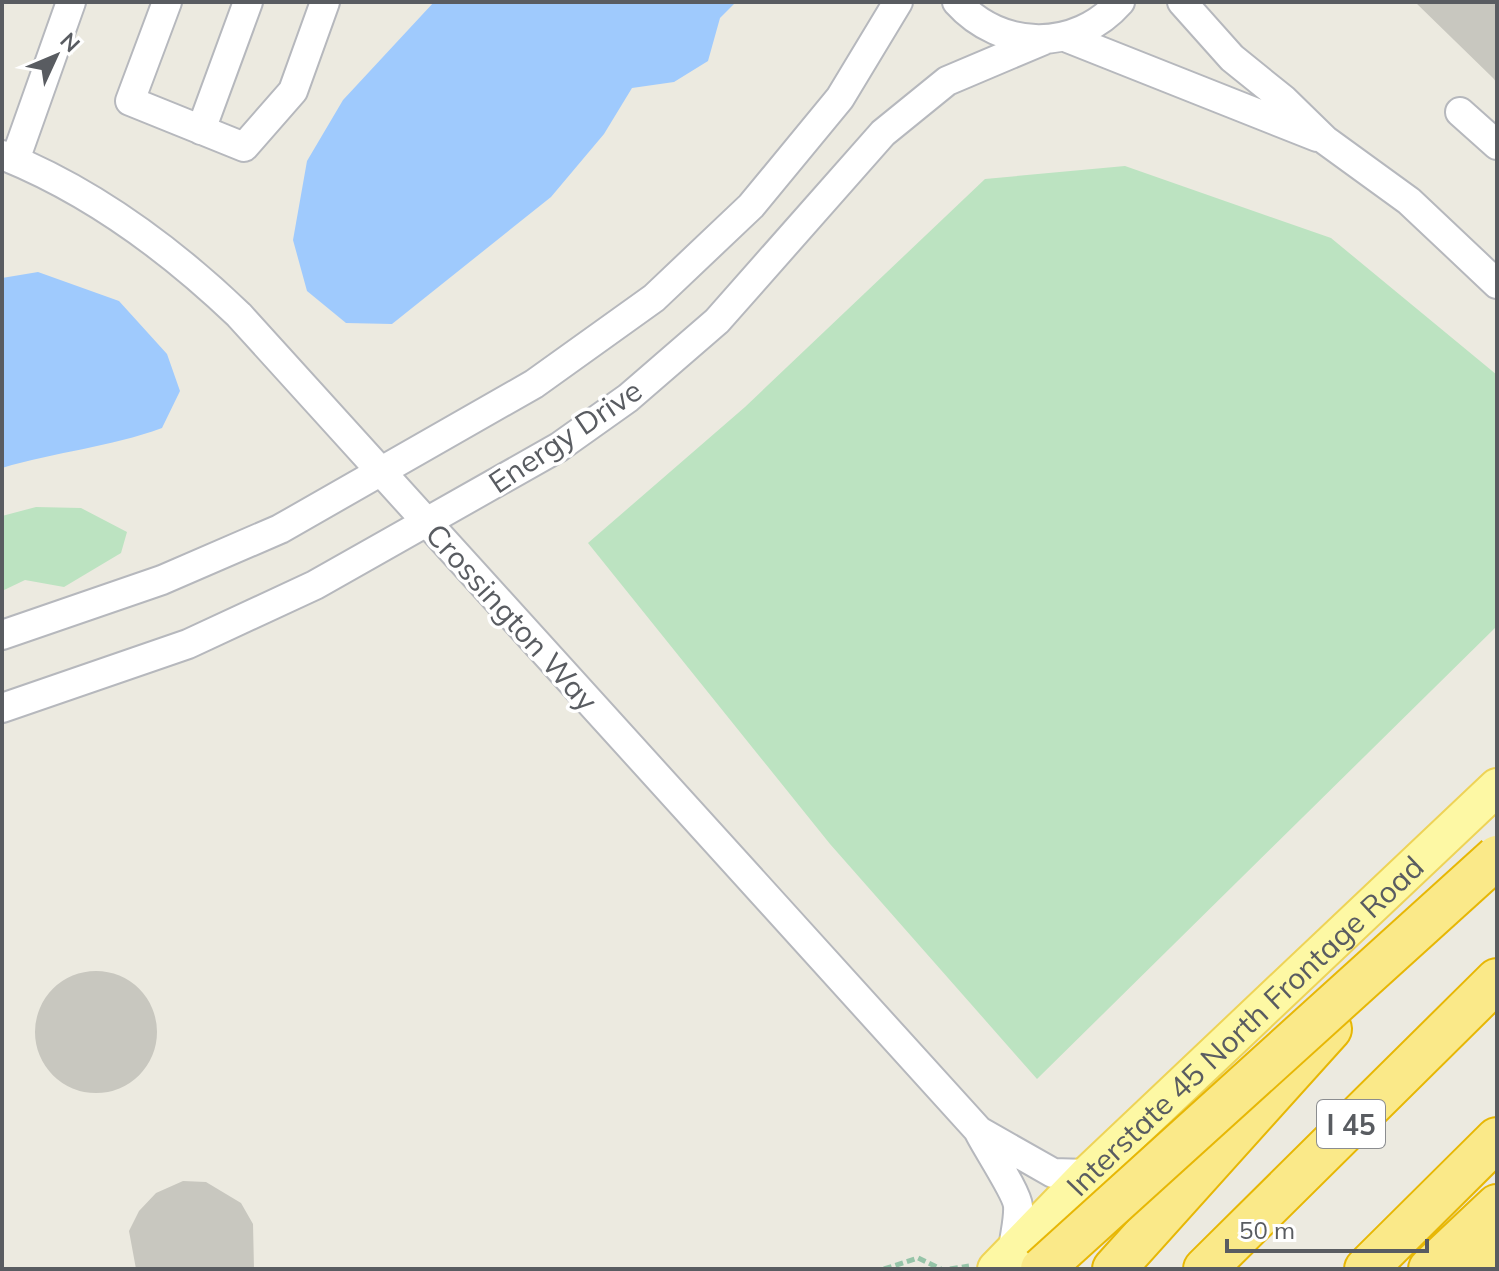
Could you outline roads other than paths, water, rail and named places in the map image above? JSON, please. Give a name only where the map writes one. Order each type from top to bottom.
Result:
[{"type":"highway","points":[[1114,1269],[1497,845]]},
{"type":"highway","points":[[1017,1263],[1497,857]]},
{"type":"highway","name":"I 45","points":[[1205,1269],[1497,980]]},
{"type":"highway","points":[[1366,1269],[1497,1139]]},
{"type":"highway","points":[[1430,1269],[1497,1206]]},
{"type":"highway","points":[[1483,1269],[1497,1252]]},
{"type":"main road","name":"Interstate 45 North Frontage Road","points":[[1017,1263],[1088,1174],[1497,787]]},
{"type":"street","points":[[8,158],[71,2]]},
{"type":"street","points":[[167,2],[130,101],[244,147],[293,91],[325,2]]},
{"type":"street","points":[[201,130],[248,2]]},
{"type":"street","name":"Energy Drive","points":[[2,635],[162,580],[280,529],[534,384],[654,298],[761,194],[840,98],[898,2]]},
{"type":"street","points":[[957,2],[988,28],[1006,35],[1054,39],[1325,140]]},
{"type":"street","name":"Energy Drive","points":[[2,708],[188,644],[315,585],[425,520],[559,447],[628,398],[717,321],[883,133],[947,81],[1099,22],[1120,2]]},
{"type":"street","points":[[1182,2],[1232,58],[1284,100],[1325,140],[1409,201],[1497,284]]},
{"type":"street","points":[[1460,112],[1497,145]]},
{"type":"street","name":"Crossington Way","points":[[8,158],[100,206],[178,259],[239,315],[979,1131],[1002,1177],[1014,1189],[1018,1207],[1017,1263]]},
{"type":"street","name":"Crossington Way","points":[[979,1131],[1053,1173],[1088,1174]]},
{"type":"water","points":[[434,2],[736,2],[720,18],[708,61],[674,82],[632,88],[604,134],[551,197],[392,324],[346,323],[307,291],[293,240],[307,161],[343,100]]},
{"type":"water","points":[[38,272],[119,301],[167,354],[180,391],[162,428],[2,468],[2,278]]}]
